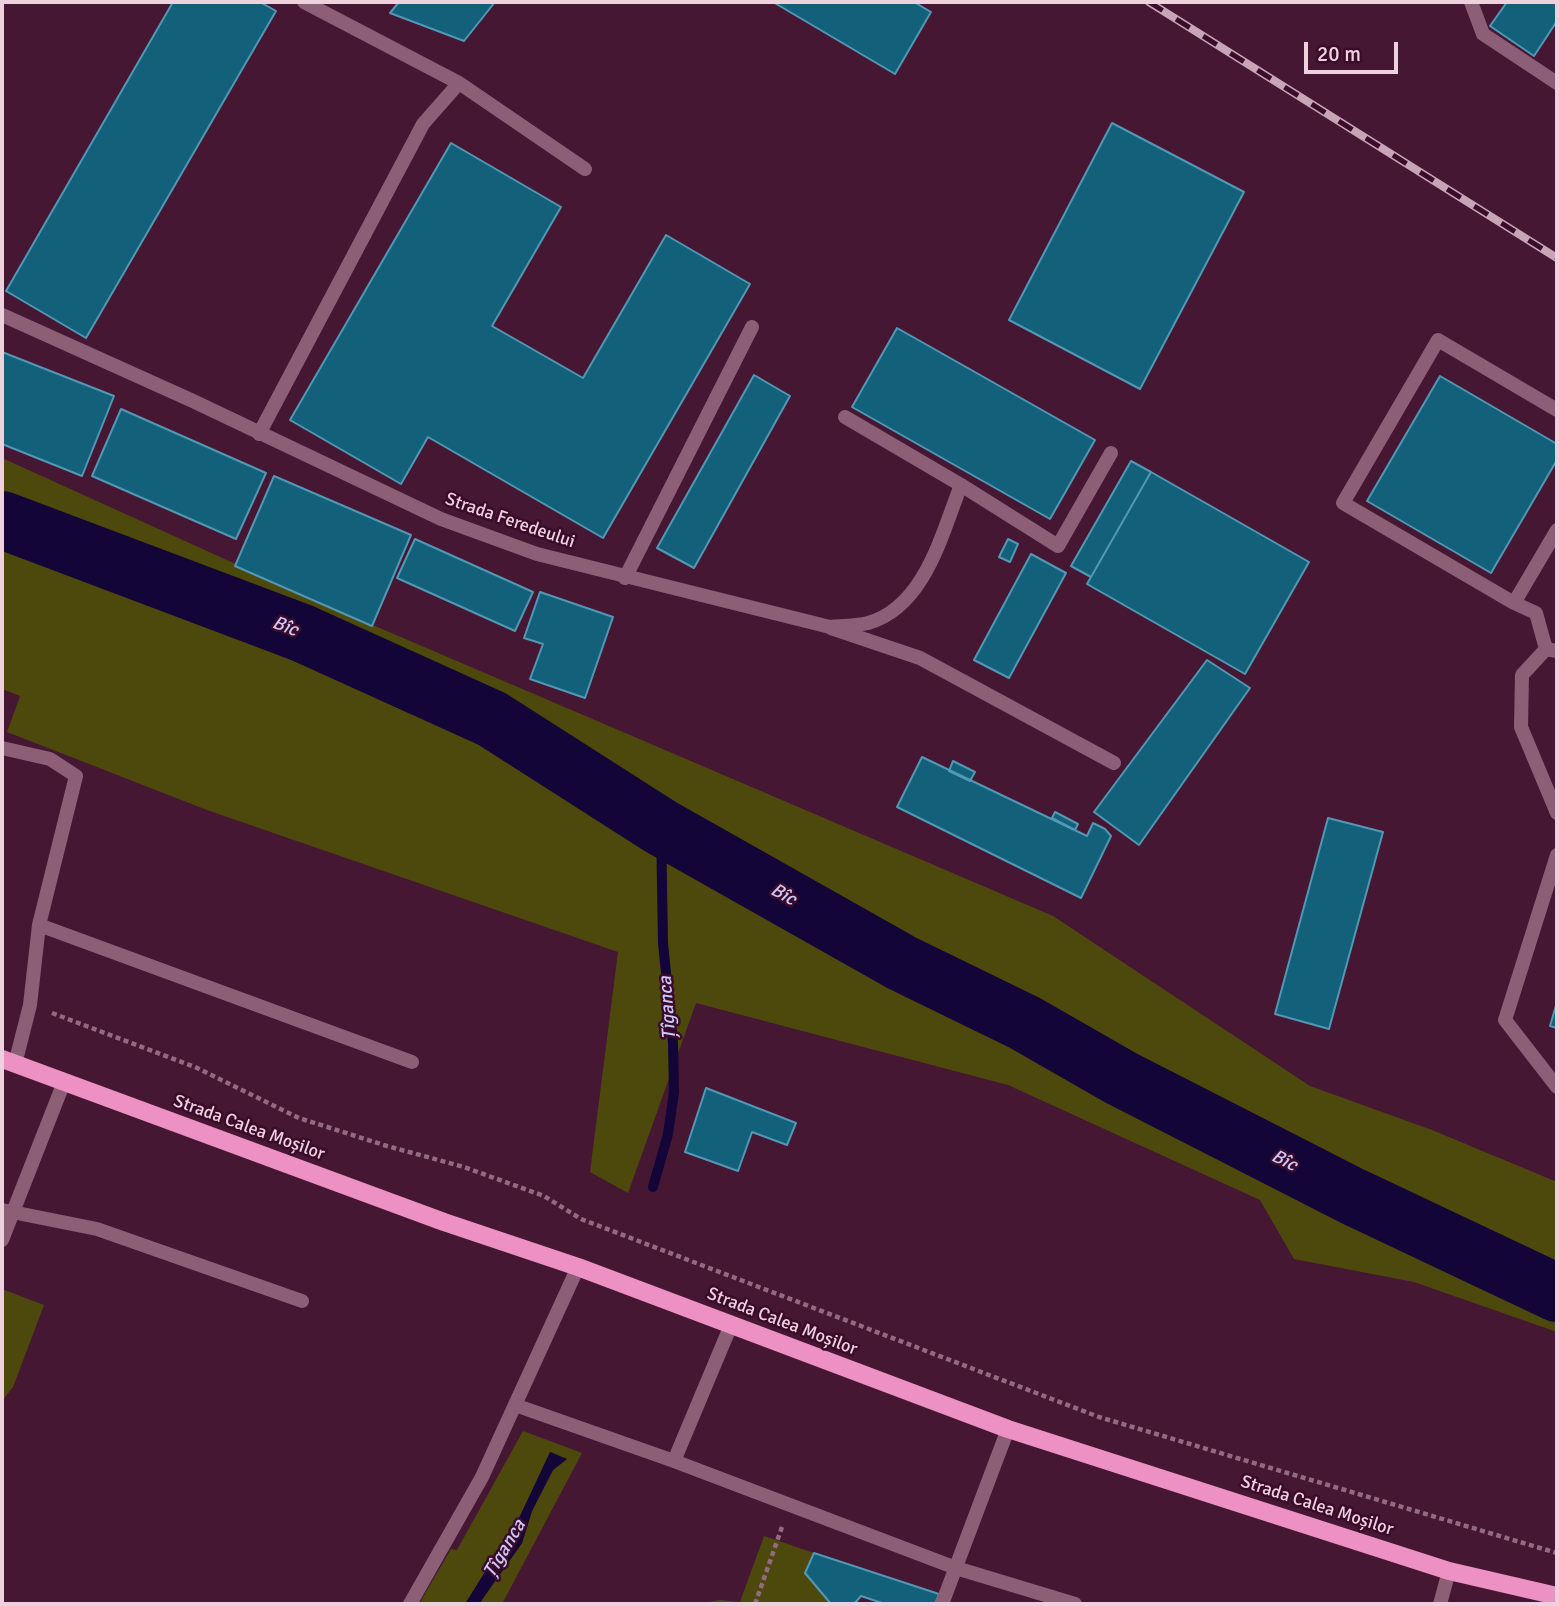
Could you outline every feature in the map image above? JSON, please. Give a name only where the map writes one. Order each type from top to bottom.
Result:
[{"type":"main road","name":"Strada Calea Moșilor","points":[[8,1061],[444,1222],[578,1268],[1008,1430],[1450,1571],[1557,1596]]},
{"type":"street","points":[[304,2],[459,83],[585,169]]},
{"type":"street","points":[[1471,2],[1483,34],[1557,83]]},
{"type":"street","points":[[260,434],[423,124],[459,83]]},
{"type":"street","name":"Strada Feredeului","points":[[2,315],[193,401],[441,519],[537,554],[830,627],[869,623],[898,608],[906,600],[920,584],[961,485]]},
{"type":"street","points":[[625,578],[752,327]]},
{"type":"street","points":[[1557,410],[1438,340],[1343,503],[1514,603],[1536,613],[1552,650],[1522,675],[1521,727],[1557,813]]},
{"type":"street","points":[[845,417],[1058,545],[1111,453]]},
{"type":"street","points":[[1514,603],[1557,530]]},
{"type":"street","points":[[830,627],[920,658],[1114,763]]},
{"type":"street","points":[[2,748],[50,759],[76,776],[39,925],[30,1005],[8,1061]]},
{"type":"street","points":[[1557,855],[1505,1020],[1557,1087]]},
{"type":"street","points":[[39,925],[412,1062]]},
{"type":"street","points":[[2,1240],[7,1212],[64,1082]]},
{"type":"street","points":[[7,1212],[97,1229],[302,1301]]},
{"type":"street","points":[[410,1604],[482,1477],[578,1268]]},
{"type":"street","points":[[674,1461],[731,1325]]},
{"type":"street","points":[[515,1405],[674,1461],[956,1568],[1075,1604]]},
{"type":"street","points":[[942,1604],[1008,1430]]},
{"type":"street","points":[[1440,1604],[1450,1571]]},
{"type":"path","points":[[30,1005],[195,1067],[299,1118],[464,1167],[544,1196],[581,1219],[1099,1418],[1557,1553]]},
{"type":"path","points":[[755,1604],[790,1506]]},
{"type":"shaded area","points":[[2,458],[326,605],[1053,916],[1310,1086],[1432,1130],[1557,1182],[1557,1332],[1414,1282],[1294,1259],[1260,1200],[1008,1085],[696,1003],[628,1193],[590,1172],[618,952],[207,810],[7,732],[20,696],[2,689]]},
{"type":"shaded area","points":[[2,1289],[44,1305],[13,1387],[2,1401]]},
{"type":"shaded area","points":[[523,1431],[582,1453],[502,1604],[479,1604],[522,1543],[532,1511],[553,1470],[566,1460],[551,1452],[520,1516],[465,1604],[419,1604],[451,1549],[457,1550]]},
{"type":"shaded area","points":[[764,1536],[814,1553],[805,1573],[831,1604],[699,1604],[720,1600],[740,1602]]},
{"type":"water","points":[[550,1452],[567,1459],[553,1470],[532,1511],[522,1543],[479,1604],[465,1604],[520,1516]]},
{"type":"building","points":[[173,2],[260,2],[276,11],[86,338],[6,291]]},
{"type":"building","points":[[399,2],[495,2],[464,41],[390,13]]},
{"type":"building","points":[[773,2],[914,2],[931,12],[895,74]]},
{"type":"building","points":[[1507,2],[1557,2],[1557,21],[1534,56],[1490,26]]},
{"type":"building","points":[[1112,123],[1244,192],[1140,389],[1009,320]]},
{"type":"building","points":[[451,143],[561,207],[492,326],[583,378],[666,235],[750,284],[603,538],[428,437],[401,484],[290,420]]},
{"type":"building","points":[[897,328],[1095,440],[1050,519],[852,407]]},
{"type":"building","points":[[2,352],[114,396],[82,476],[2,444]]},
{"type":"building","points":[[754,375],[790,396],[694,568],[657,548]]},
{"type":"building","points":[[1440,376],[1557,444],[1557,460],[1491,573],[1367,501]]},
{"type":"building","points":[[121,409],[266,473],[236,539],[92,476]]},
{"type":"building","points":[[1131,461],[1151,472],[1091,577],[1071,566]]},
{"type":"building","points":[[1151,472],[1309,562],[1245,674],[1087,584]]},
{"type":"building","points":[[274,476],[411,535],[372,626],[235,566]]},
{"type":"building","points":[[415,539],[533,592],[515,631],[397,578]]},
{"type":"building","points":[[1008,539],[1018,544],[1010,562],[999,557]]},
{"type":"building","points":[[1031,554],[1066,573],[1009,678],[974,660]]},
{"type":"building","points":[[540,592],[613,617],[585,698],[530,679],[543,644],[524,638]]},
{"type":"building","points":[[1207,660],[1250,688],[1139,845],[1094,812]]},
{"type":"building","points":[[922,757],[1087,836],[1093,823],[1105,829],[1111,836],[1081,898],[897,807]]},
{"type":"building","points":[[953,761],[975,772],[970,781],[949,771]]},
{"type":"building","points":[[1055,812],[1078,824],[1075,830],[1052,818]]},
{"type":"building","points":[[1328,818],[1383,832],[1329,1029],[1275,1014]]},
{"type":"building","points":[[1557,1002],[1557,1028],[1550,1026]]},
{"type":"building","points":[[706,1088],[796,1123],[787,1145],[752,1132],[738,1171],[685,1152]]},
{"type":"building","points":[[814,1553],[939,1594],[935,1604],[885,1604],[861,1596],[854,1604],[831,1604],[805,1573]]},
{"type":"waterway","name":"Bîc","points":[[2,520],[302,633],[492,719],[661,827],[902,963],[1025,1023],[1121,1078],[1352,1196],[1557,1293]]},
{"type":"waterway","name":"Țîganca","points":[[653,1187],[668,1134],[674,1092],[673,1043],[663,943],[661,827]]},
{"type":"railway","points":[[1149,2],[1557,258]]}]
